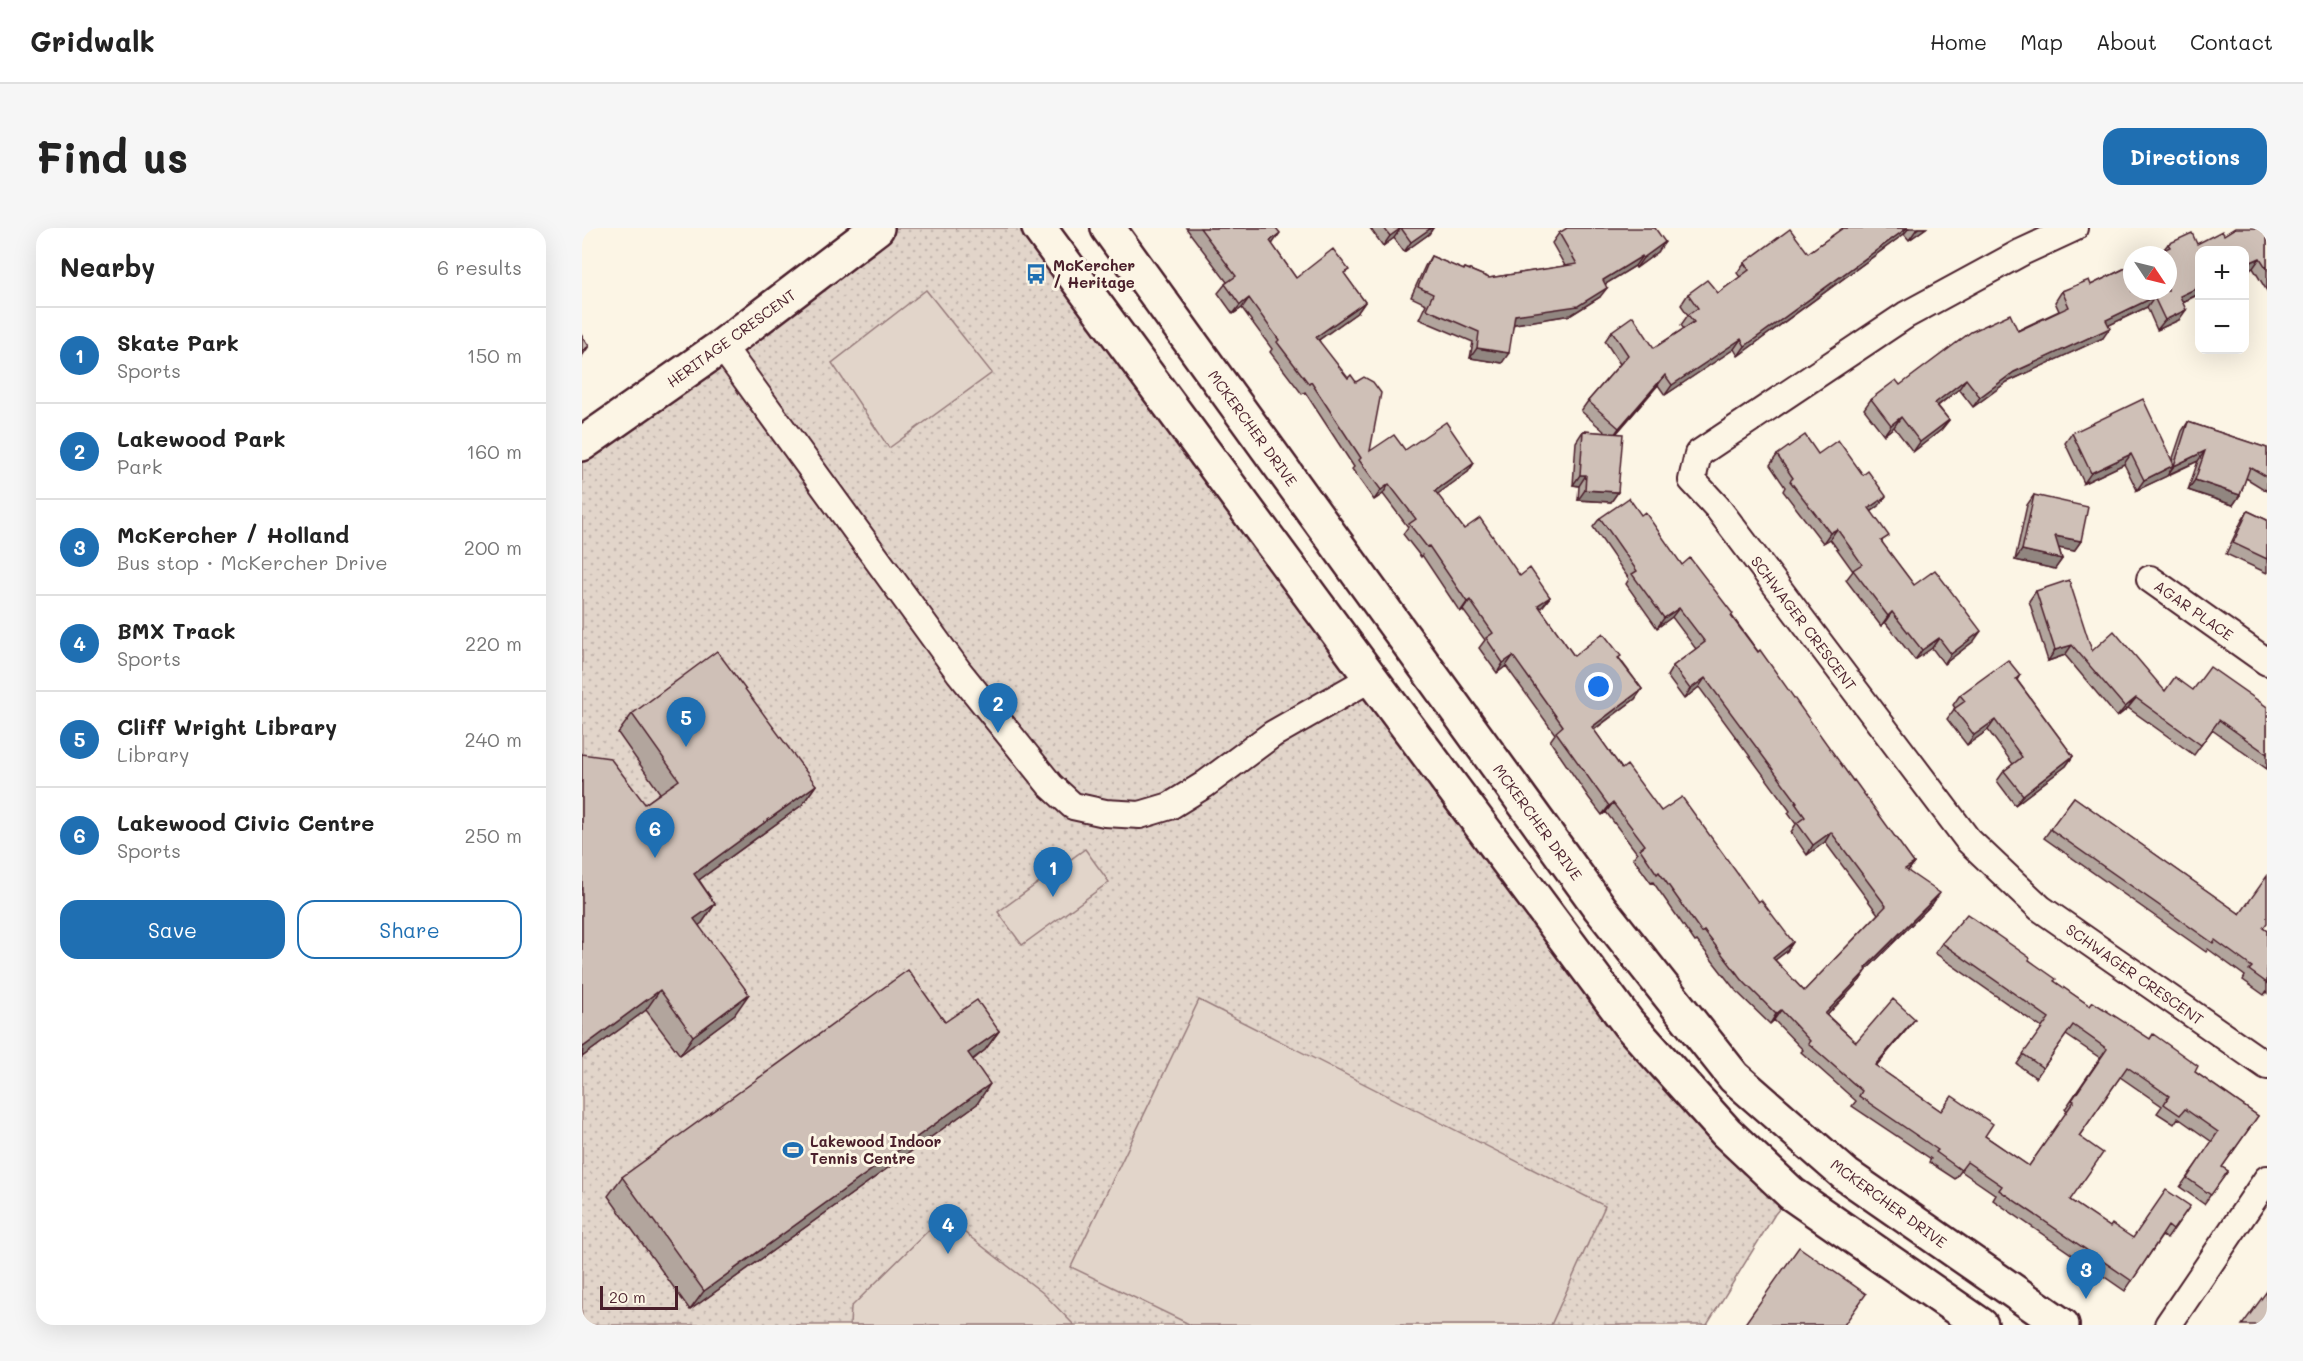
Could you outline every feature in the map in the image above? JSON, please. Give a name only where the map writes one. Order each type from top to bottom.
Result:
[{"type":"main road","name":"HERITAGE CRESCENT","points":[[582,444],[722,346],[877,228]]},
{"type":"main road","points":[[1040,228],[1628,1023],[1726,1132],[1792,1194],[1980,1325]]},
{"type":"main road","name":"MCKERCHER DRIVE","points":[[1108,228],[1600,908],[1734,1077],[1846,1175],[2062,1325]]},
{"type":"street","name":"SCHWAGER CRESCENT","points":[[2074,228],[2022,252],[1906,315],[1790,391],[1698,454],[1692,480],[1717,507],[1968,840],[2040,908],[2267,1066]]},
{"type":"street","points":[[722,346],[959,672],[1050,785],[1073,806],[1105,813],[1140,815],[1170,806],[1209,782],[1272,734],[1371,678]]},
{"type":"street","name":"AGAR PLACE","points":[[2150,579],[2267,662]]},
{"type":"street","points":[[2168,1325],[2267,1179]]},
{"type":"shaded area","points":[[877,228],[1040,228],[1628,1023],[1792,1194],[1775,1214],[1707,1325],[582,1325],[582,444]]},
{"type":"shaded area","points":[[926,290],[992,373],[889,448],[832,363]]},
{"type":"shaded area","points":[[1085,849],[1109,882],[1022,945],[998,912]]},
{"type":"shaded area","points":[[1199,1000],[1605,1206],[1551,1325],[1191,1325],[1071,1267]]},
{"type":"shaded area","points":[[943,1216],[1043,1293],[1074,1325],[850,1325],[851,1307]]},
{"type":"building","points":[[1200,228],[1276,228],[1280,233],[1270,241],[1296,278],[1333,249],[1349,270],[1344,273],[1365,302],[1316,337],[1348,378],[1351,375],[1356,382],[1364,377],[1373,382],[1381,393],[1370,451],[1394,435],[1405,450],[1446,422],[1474,463],[1435,491],[1464,529],[1480,518],[1520,576],[1530,568],[1550,597],[1538,605],[1574,656],[1603,633],[1621,656],[1618,658],[1642,689],[1592,727],[1622,769],[1627,765],[1661,811],[1682,797],[1758,902],[1761,900],[1793,942],[1773,958],[1804,991],[1886,906],[1831,832],[1813,845],[1797,823],[1805,817],[1795,803],[1797,802],[1705,678],[1690,689],[1673,666],[1705,642],[1679,608],[1664,618],[1632,574],[1637,571],[1600,518],[1629,498],[1641,515],[1645,512],[1682,565],[1690,558],[1733,614],[1731,616],[1758,652],[1760,650],[1914,863],[1905,869],[1940,893],[1865,968],[1867,970],[1825,1014],[1856,1042],[1893,999],[1915,1019],[1875,1065],[1941,1111],[1952,1096],[1993,1124],[1985,1136],[2029,1166],[2107,1049],[2073,1025],[2043,1068],[2023,1054],[2049,1018],[1942,943],[1967,914],[2030,958],[2029,960],[2056,979],[2054,981],[2090,1006],[2093,1002],[2150,1039],[2153,1034],[2198,1066],[2195,1072],[2258,1116],[2222,1167],[2228,1171],[2211,1195],[2187,1178],[2218,1132],[2185,1109],[2180,1115],[2164,1104],[2169,1096],[2127,1067],[2079,1136],[2103,1153],[2070,1200],[2110,1227],[2112,1224],[2133,1238],[2166,1190],[2190,1206],[2173,1230],[2168,1226],[2132,1281],[1999,1190],[2002,1186],[1967,1162],[1961,1170],[1936,1152],[1938,1150],[1859,1096],[1862,1091],[1808,1043],[1810,1041],[1781,1010],[1776,1014],[1743,981],[1704,931],[1702,933],[1659,872],[1657,874],[1640,849],[1645,845],[1613,803],[1609,806],[1556,732],[1563,726],[1513,656],[1503,663],[1486,638],[1493,633],[1470,600],[1467,602],[1429,546],[1427,547],[1409,524],[1416,519],[1389,484],[1381,490],[1359,460],[1361,458],[1311,382],[1309,384],[1277,342],[1279,340],[1249,298],[1240,305],[1225,284],[1236,276]]},
{"type":"building","points":[[1384,228],[1401,228],[1390,236]]},
{"type":"building","points":[[1401,228],[1431,228],[1411,242]]},
{"type":"building","points":[[1567,228],[1655,228],[1665,242],[1643,258],[1642,256],[1603,280],[1607,288],[1578,306],[1515,315],[1509,353],[1477,348],[1479,332],[1426,309],[1433,294],[1418,287],[1431,256],[1489,278],[1577,264],[1559,233]]},
{"type":"building","points":[[1843,228],[1907,228],[1745,346],[1741,339],[1672,385],[1665,375],[1619,428],[1588,401],[1628,355],[1612,331],[1633,316],[1654,348],[1694,322],[1688,315],[1698,308],[1688,294],[1707,280],[1718,293],[1749,270],[1744,263],[1790,229],[1808,253]]},
{"type":"building","points":[[2235,228],[2267,228],[2267,269],[2260,258],[2249,263],[2249,246],[2195,246],[2195,289],[2180,296],[2186,310],[2165,320],[2155,300],[2177,300],[2177,246],[2168,244],[2192,233],[2197,244],[2222,231],[2224,235]]},
{"type":"building","points":[[2123,269],[2123,300],[2148,300],[2106,320],[2110,328],[2014,372],[1980,397],[1966,379],[1935,403],[1949,420],[1920,442],[1901,417],[1891,425],[1871,399],[1896,380],[1900,385],[1971,332],[2010,314],[2018,331],[2069,307],[2062,291],[2089,280],[2091,285]]},
{"type":"building","points":[[582,336],[589,346],[582,351]]},
{"type":"building","points":[[2143,399],[2174,465],[2144,480],[2131,454],[2091,473],[2072,433]]},
{"type":"building","points":[[2188,422],[2267,448],[2267,477],[2250,467],[2240,495],[2195,480],[2205,451],[2174,466]]},
{"type":"building","points":[[1583,431],[1623,434],[1618,492],[1585,490],[1586,475],[1580,475]]},
{"type":"building","points":[[1805,435],[1818,454],[1838,440],[1863,475],[1868,471],[1886,496],[1869,508],[1889,536],[1881,541],[1914,585],[1935,570],[1981,631],[1951,654],[1939,638],[1922,650],[1892,612],[1888,616],[1853,570],[1862,564],[1837,529],[1830,533],[1790,481],[1793,478],[1777,455]]},
{"type":"building","points":[[2034,495],[2088,507],[2081,541],[2055,536],[2062,559],[2022,550]]},
{"type":"building","points":[[2248,511],[2267,520],[2267,559],[2233,543]]},
{"type":"building","points":[[2069,580],[2092,651],[2114,631],[2165,691],[2175,677],[2193,690],[2210,667],[2267,707],[2267,754],[2219,720],[2201,745],[2136,698],[2125,707],[2072,645],[2055,650],[2036,591]]},
{"type":"building","points":[[717,651],[816,785],[694,874],[715,904],[694,919],[749,994],[693,1036],[660,990],[583,1047],[582,754],[610,758],[645,804],[679,780],[632,714]]},
{"type":"building","points":[[2008,660],[2020,675],[2016,679],[2073,756],[2023,795],[2004,771],[2022,757],[1995,720],[1974,735],[1954,709],[1965,701],[1960,695]]},
{"type":"building","points":[[2074,797],[2240,914],[2267,876],[2267,923],[2263,928],[2267,931],[2267,983],[2249,970],[2252,967],[2215,940],[2213,943],[2050,829]]},
{"type":"building","name":"Lakewood Indoor Tennis Centre","points":[[908,970],[945,1022],[977,1000],[999,1031],[968,1053],[990,1084],[704,1291],[622,1177]]},
{"type":"building","points":[[1799,1247],[1866,1294],[1844,1325],[1744,1325]]},
{"type":"building","points":[[2267,1291],[2267,1325],[2242,1325]]},
{"type":"place","name":"McKercher / Heritage","points":[[1036,274]]},
{"type":"place","name":"Lakewood Park","points":[[998,733]]},
{"type":"place","name":"Cliff Wright Library","points":[[686,747]]},
{"type":"place","name":"Lakewood Civic Centre","points":[[655,858]]},
{"type":"place","name":"Skate Park","points":[[1053,897]]},
{"type":"place","name":"Lakewood Indoor Tennis Centre","points":[[793,1150]]},
{"type":"place","name":"BMX Track","points":[[948,1254]]},
{"type":"place","name":"McKercher / Holland","points":[[2086,1299]]}]
